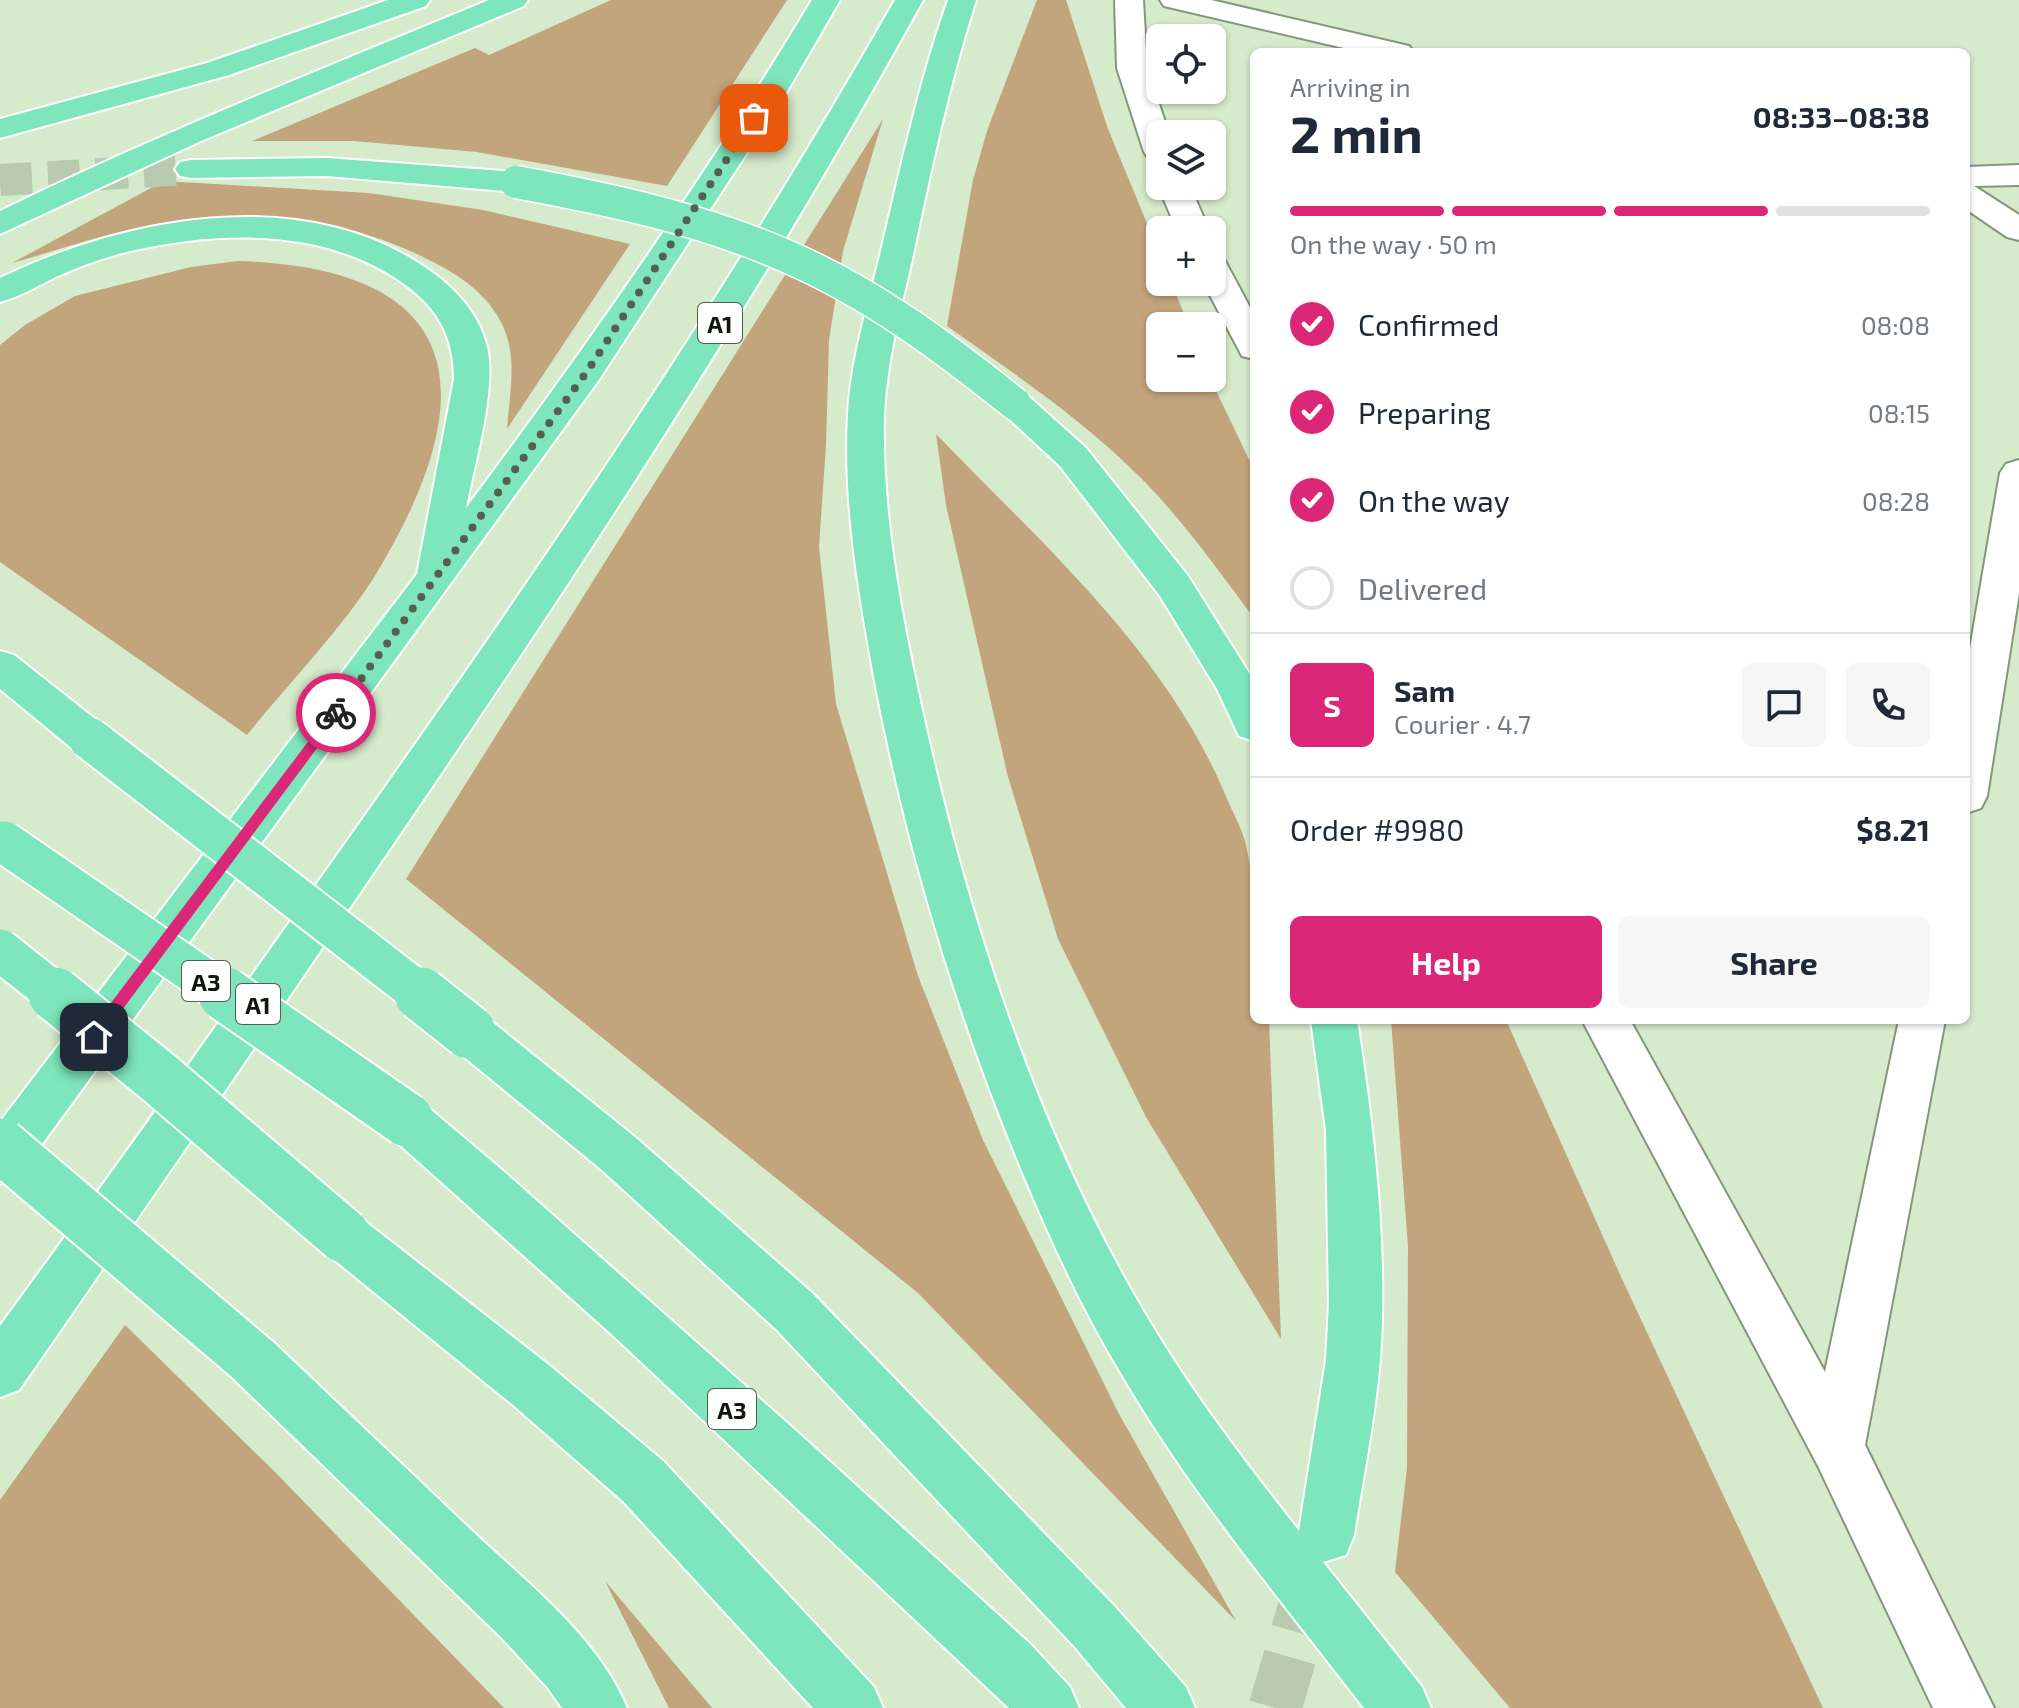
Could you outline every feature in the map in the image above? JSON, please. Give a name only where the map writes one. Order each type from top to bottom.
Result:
[{"type":"highway","points":[[0,129],[218,69],[416,0]]},
{"type":"highway","points":[[0,224],[74,186],[263,101],[514,0]]},
{"type":"highway","points":[[0,1161],[586,373],[771,93],[826,0]]},
{"type":"highway","name":"A1","points":[[0,1371],[505,649],[633,459],[743,286],[909,0]]},
{"type":"highway","points":[[962,0],[937,74],[870,372],[866,405],[866,497],[891,659],[918,794],[997,1050],[1059,1202],[1117,1315],[1160,1387],[1237,1496],[1401,1708]]},
{"type":"highway","points":[[191,169],[327,167],[516,182],[613,201],[698,223],[822,273],[952,353],[1073,457],[1174,586],[1235,684],[1250,716]]},
{"type":"highway","points":[[0,291],[87,253],[148,237],[210,229],[294,231],[319,235],[369,249],[412,272],[447,301],[460,317],[469,336],[473,357],[472,379],[433,581]]},
{"type":"highway","points":[[0,666],[469,1032],[619,1154],[794,1311],[1095,1627],[1165,1708]]},
{"type":"highway","name":"A3","points":[[2,841],[407,1120],[706,1385],[1009,1665],[1049,1708]]},
{"type":"highway","points":[[0,950],[158,1077],[344,1236],[531,1385],[643,1481],[853,1708]]},
{"type":"highway","points":[[1326,1535],[1344,1429],[1355,1303],[1350,1130],[1335,1024]]},
{"type":"highway","points":[[0,1145],[253,1360],[521,1617],[569,1667],[597,1708]]},
{"type":"street","points":[[1129,0],[1132,68],[1149,120]]},
{"type":"street","points":[[1174,0],[1382,48]]},
{"type":"street","points":[[1970,177],[2019,175]]},
{"type":"street","points":[[1970,197],[2019,230]]},
{"type":"street","points":[[1226,293],[1250,340]]},
{"type":"street","points":[[1970,772],[2019,473]]},
{"type":"street","points":[[1607,1024],[1837,1447],[1964,1708]]},
{"type":"street","points":[[1837,1447],[1921,1024]]},
{"type":"shaded area","points":[[611,0],[787,0],[667,186],[477,152],[354,141],[252,141],[475,48],[489,55]]},
{"type":"shaded area","points":[[1037,0],[1066,0],[1108,129],[1146,221],[1146,296],[1177,296],[1183,312],[1146,312],[1146,392],[1217,392],[1250,462],[1250,613],[1170,510],[1117,455],[1046,397],[947,326],[973,180],[988,128]]},
{"type":"shaded area","points":[[883,119],[843,251],[829,340],[819,547],[836,704],[918,976],[983,1140],[1119,1414],[1236,1621],[918,1293],[406,879]]},
{"type":"shaded area","points":[[164,181],[369,193],[483,210],[630,244],[507,429],[511,354],[505,330],[490,305],[470,285],[446,269],[399,246],[364,234],[328,225],[253,216],[178,220],[93,239],[12,263]]},
{"type":"shaded area","points":[[238,261],[316,269],[374,288],[413,317],[435,354],[441,400],[432,452],[410,511],[376,574],[331,636],[247,735],[0,562],[0,345],[25,325],[75,296],[191,267]]},
{"type":"shaded area","points":[[936,434],[1060,560],[1137,649],[1172,696],[1202,746],[1241,830],[1250,866],[1250,1024],[1269,1024],[1281,1339],[1146,1117],[1058,939],[1008,777],[946,505]]},
{"type":"shaded area","points":[[1391,1024],[1508,1024],[1622,1279],[1823,1708],[1510,1708],[1395,1572],[1407,1468],[1408,1247]]},
{"type":"shaded area","points":[[125,1325],[275,1472],[504,1708],[0,1708],[0,1500]]},
{"type":"shaded area","points":[[605,1581],[712,1708],[669,1708]]},
{"type":"tunnel","points":[[0,180],[191,169]]},
{"type":"tunnel","points":[[1275,1708],[1316,1568]]},
{"type":"way so far","points":[[336,713],[586,373],[754,118]]},
{"type":"route","points":[[94,1037],[336,713]]}]
